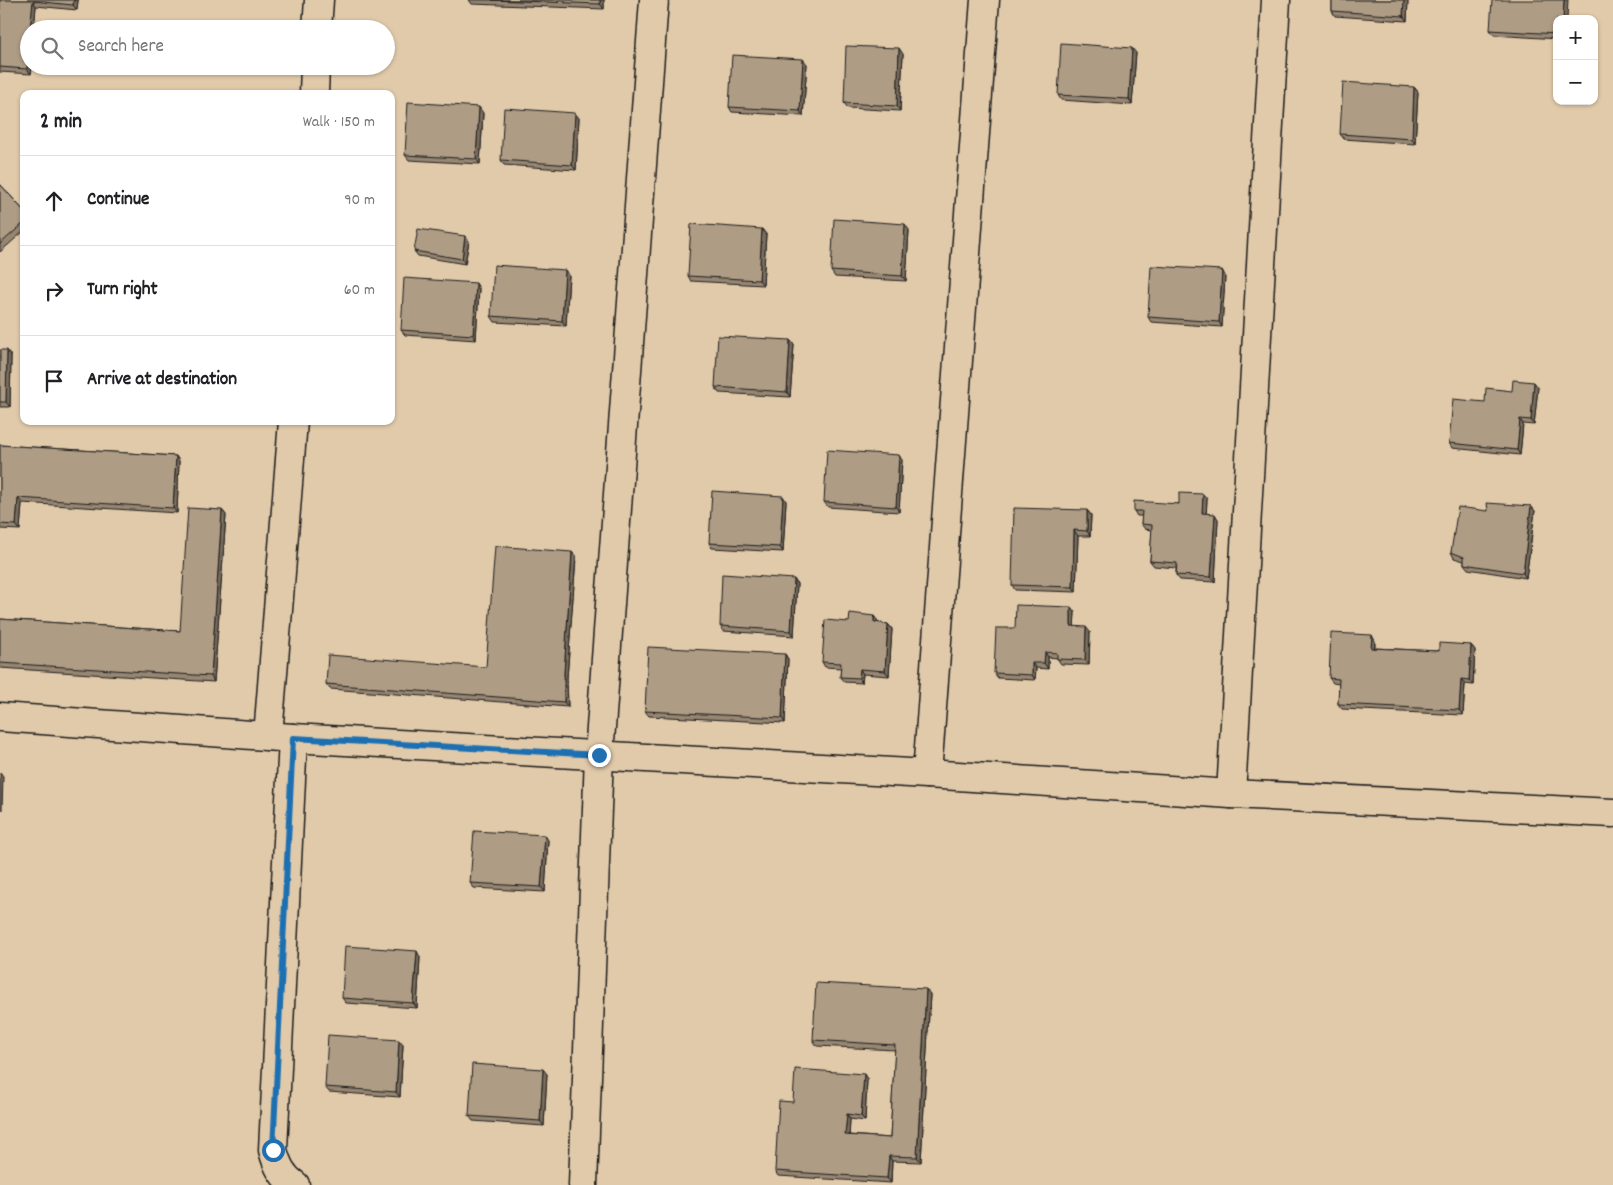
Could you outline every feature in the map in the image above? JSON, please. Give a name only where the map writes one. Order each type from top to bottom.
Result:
[{"type":"street","points":[[318,20],[319,0]]},
{"type":"street","points":[[583,1185],[599,755],[654,0]]},
{"type":"street","points":[[927,774],[984,0]]},
{"type":"street","points":[[1231,794],[1276,0]]},
{"type":"street","points":[[314,90],[315,75]]},
{"type":"street","points":[[293,425],[280,737],[273,1150],[280,1171],[295,1185]]},
{"type":"street","points":[[0,717],[280,737],[927,774],[1231,794],[1613,813]]},
{"type":"building","points":[[0,0],[74,0],[73,5],[33,1],[31,20],[20,20],[20,68],[0,67]]},
{"type":"building","points":[[492,0],[600,0],[600,4]]},
{"type":"building","points":[[1332,0],[1404,0],[1403,16],[1332,11]]},
{"type":"building","points":[[1492,0],[1564,0],[1563,15],[1553,15],[1553,34],[1490,30]]},
{"type":"building","points":[[1061,43],[1132,48],[1129,99],[1058,95]]},
{"type":"building","points":[[846,46],[899,48],[897,106],[844,103]]},
{"type":"building","points":[[732,55],[803,59],[800,111],[729,107]]},
{"type":"building","points":[[1343,82],[1414,87],[1412,139],[1340,134]]},
{"type":"building","points":[[408,102],[479,107],[476,159],[405,155]]},
{"type":"building","points":[[504,108],[575,113],[572,165],[501,160]]},
{"type":"building","points":[[0,184],[20,206],[20,226],[0,244]]},
{"type":"building","points":[[834,219],[905,224],[902,276],[831,271]]},
{"type":"building","points":[[691,224],[762,229],[759,280],[688,276]]},
{"type":"building","points":[[418,229],[465,236],[462,259],[414,251]]},
{"type":"building","points":[[494,265],[565,270],[562,321],[491,316]]},
{"type":"building","points":[[1151,266],[1222,270],[1219,322],[1148,317]]},
{"type":"building","points":[[404,278],[476,283],[473,335],[401,330]]},
{"type":"building","points":[[718,336],[790,340],[787,392],[715,387]]},
{"type":"building","points":[[0,350],[7,350],[6,402],[0,402]]},
{"type":"building","points":[[1513,380],[1534,382],[1531,420],[1520,419],[1517,450],[1449,443],[1453,399],[1485,402],[1486,388],[1512,391]]},
{"type":"building","points":[[0,445],[176,456],[173,508],[18,498],[16,525],[0,524]]},
{"type":"building","points":[[827,450],[899,455],[896,507],[824,502]]},
{"type":"building","points":[[712,491],[783,496],[780,547],[709,543]]},
{"type":"building","points":[[1179,493],[1203,494],[1202,513],[1215,514],[1211,577],[1176,575],[1177,563],[1150,561],[1152,525],[1141,524],[1142,511],[1134,511],[1134,501],[1179,504]]},
{"type":"building","points":[[1487,503],[1531,506],[1523,573],[1464,564],[1464,557],[1451,552],[1458,507],[1488,511]]},
{"type":"building","points":[[188,508],[222,510],[211,676],[0,663],[0,619],[180,631]]},
{"type":"building","points":[[1014,508],[1087,510],[1087,531],[1074,530],[1073,587],[1012,585]]},
{"type":"building","points":[[495,546],[572,552],[564,673],[564,702],[326,684],[328,655],[486,667]]},
{"type":"building","points":[[722,574],[794,579],[791,631],[720,626]]},
{"type":"building","points":[[1016,605],[1071,607],[1071,626],[1086,627],[1085,660],[1057,659],[1057,653],[1045,652],[1044,663],[1032,663],[1032,675],[994,673],[996,628],[1015,628]]},
{"type":"building","points":[[850,613],[874,616],[874,622],[888,624],[885,671],[860,669],[859,678],[840,677],[841,663],[822,662],[825,620],[849,622]]},
{"type":"building","points":[[1331,633],[1372,635],[1371,648],[1439,651],[1439,643],[1471,645],[1469,680],[1461,679],[1459,710],[1338,704],[1339,679],[1329,678]]},
{"type":"building","points":[[648,647],[785,654],[782,718],[645,711]]},
{"type":"building","points":[[474,831],[545,835],[541,887],[470,883]]},
{"type":"building","points":[[345,946],[417,951],[413,1003],[342,998]]},
{"type":"building","points":[[816,983],[926,989],[917,1157],[889,1156],[887,1178],[775,1171],[779,1101],[793,1102],[795,1069],[864,1074],[861,1116],[847,1114],[845,1135],[890,1138],[895,1045],[813,1040]]},
{"type":"building","points":[[328,1035],[399,1040],[396,1092],[325,1087]]},
{"type":"building","points":[[472,1064],[543,1069],[540,1121],[469,1116]]},
{"type":"route","points":[[273,1150],[293,738],[599,755]]}]
